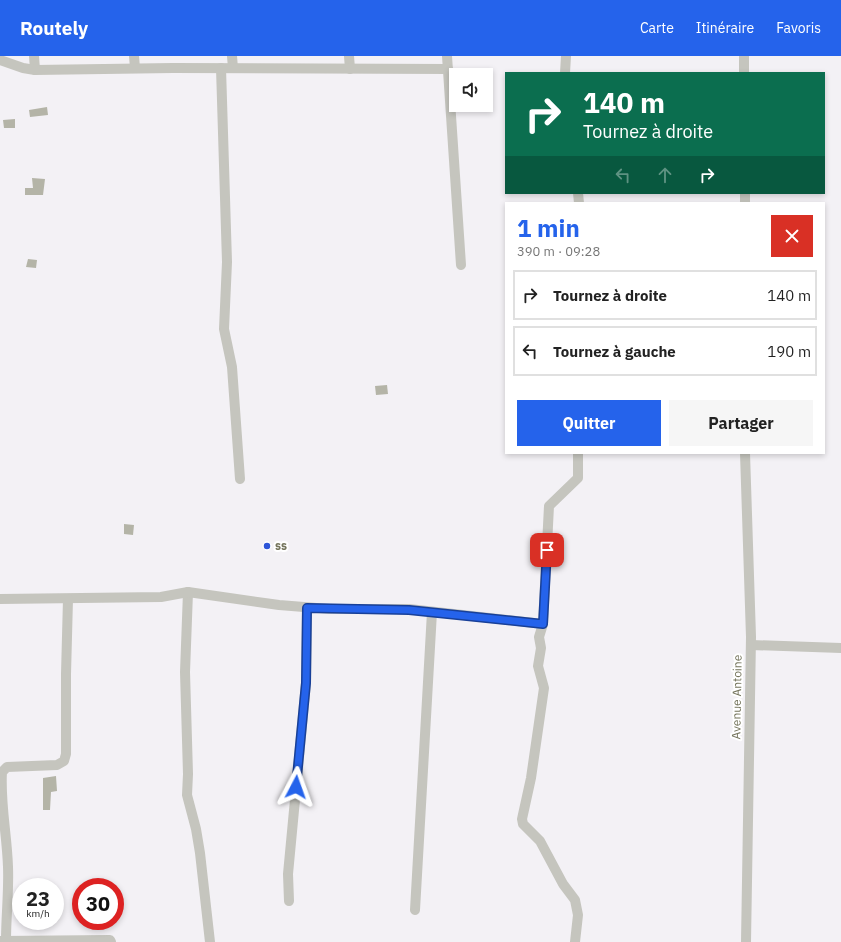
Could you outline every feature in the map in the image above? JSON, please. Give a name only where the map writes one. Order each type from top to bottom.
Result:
[{"type":"street","points":[[34,56],[35,70]]},
{"type":"street","points":[[134,56],[135,68]]},
{"type":"street","points":[[232,56],[233,68]]},
{"type":"street","points":[[349,56],[350,69]]},
{"type":"street","points":[[447,56],[461,265]]},
{"type":"street","points":[[565,72],[566,56]]},
{"type":"street","points":[[744,56],[744,72]]},
{"type":"street","points":[[0,60],[35,70],[135,68],[448,69]]},
{"type":"street","points":[[221,68],[227,262],[224,329],[232,367],[240,479]]},
{"type":"street","points":[[575,942],[578,915],[575,900],[563,884],[540,841],[522,822],[531,778],[544,688],[538,666],[541,648],[539,637],[543,624],[549,506],[578,478],[578,454]]},
{"type":"street","name":"Avenue Antoine","points":[[745,454],[751,645],[746,942]]},
{"type":"street","points":[[0,599],[161,597],[188,592],[307,608],[409,610],[543,624]]},
{"type":"street","points":[[188,592],[185,672],[188,774],[187,795],[198,841],[210,942]]},
{"type":"street","points":[[68,599],[66,754],[64,761],[57,765],[7,767],[2,772],[2,808],[9,887],[3,941],[110,940],[111,942]]},
{"type":"street","points":[[289,901],[288,874],[306,683],[307,608]]},
{"type":"street","points":[[415,910],[432,612]]},
{"type":"street","points":[[751,645],[841,648]]},
{"type":"building","points":[[47,107],[48,115],[30,117],[29,110]]},
{"type":"building","points":[[15,119],[15,128],[4,128],[3,120]]},
{"type":"building","points":[[32,178],[45,179],[43,195],[25,195],[25,188],[33,188]]},
{"type":"building","points":[[28,259],[37,260],[36,268],[26,267]]},
{"type":"building","points":[[387,385],[388,394],[376,395],[375,386]]},
{"type":"building","points":[[124,524],[134,525],[133,535],[124,534]]},
{"type":"building","points":[[56,776],[57,791],[51,792],[50,810],[43,810],[43,778]]},
{"type":"place","name":"ss","points":[[267,546]]},
{"type":"route","points":[[296,787],[297,758],[301,737],[306,683],[305,663],[307,608],[409,610],[543,624],[547,550]]}]
